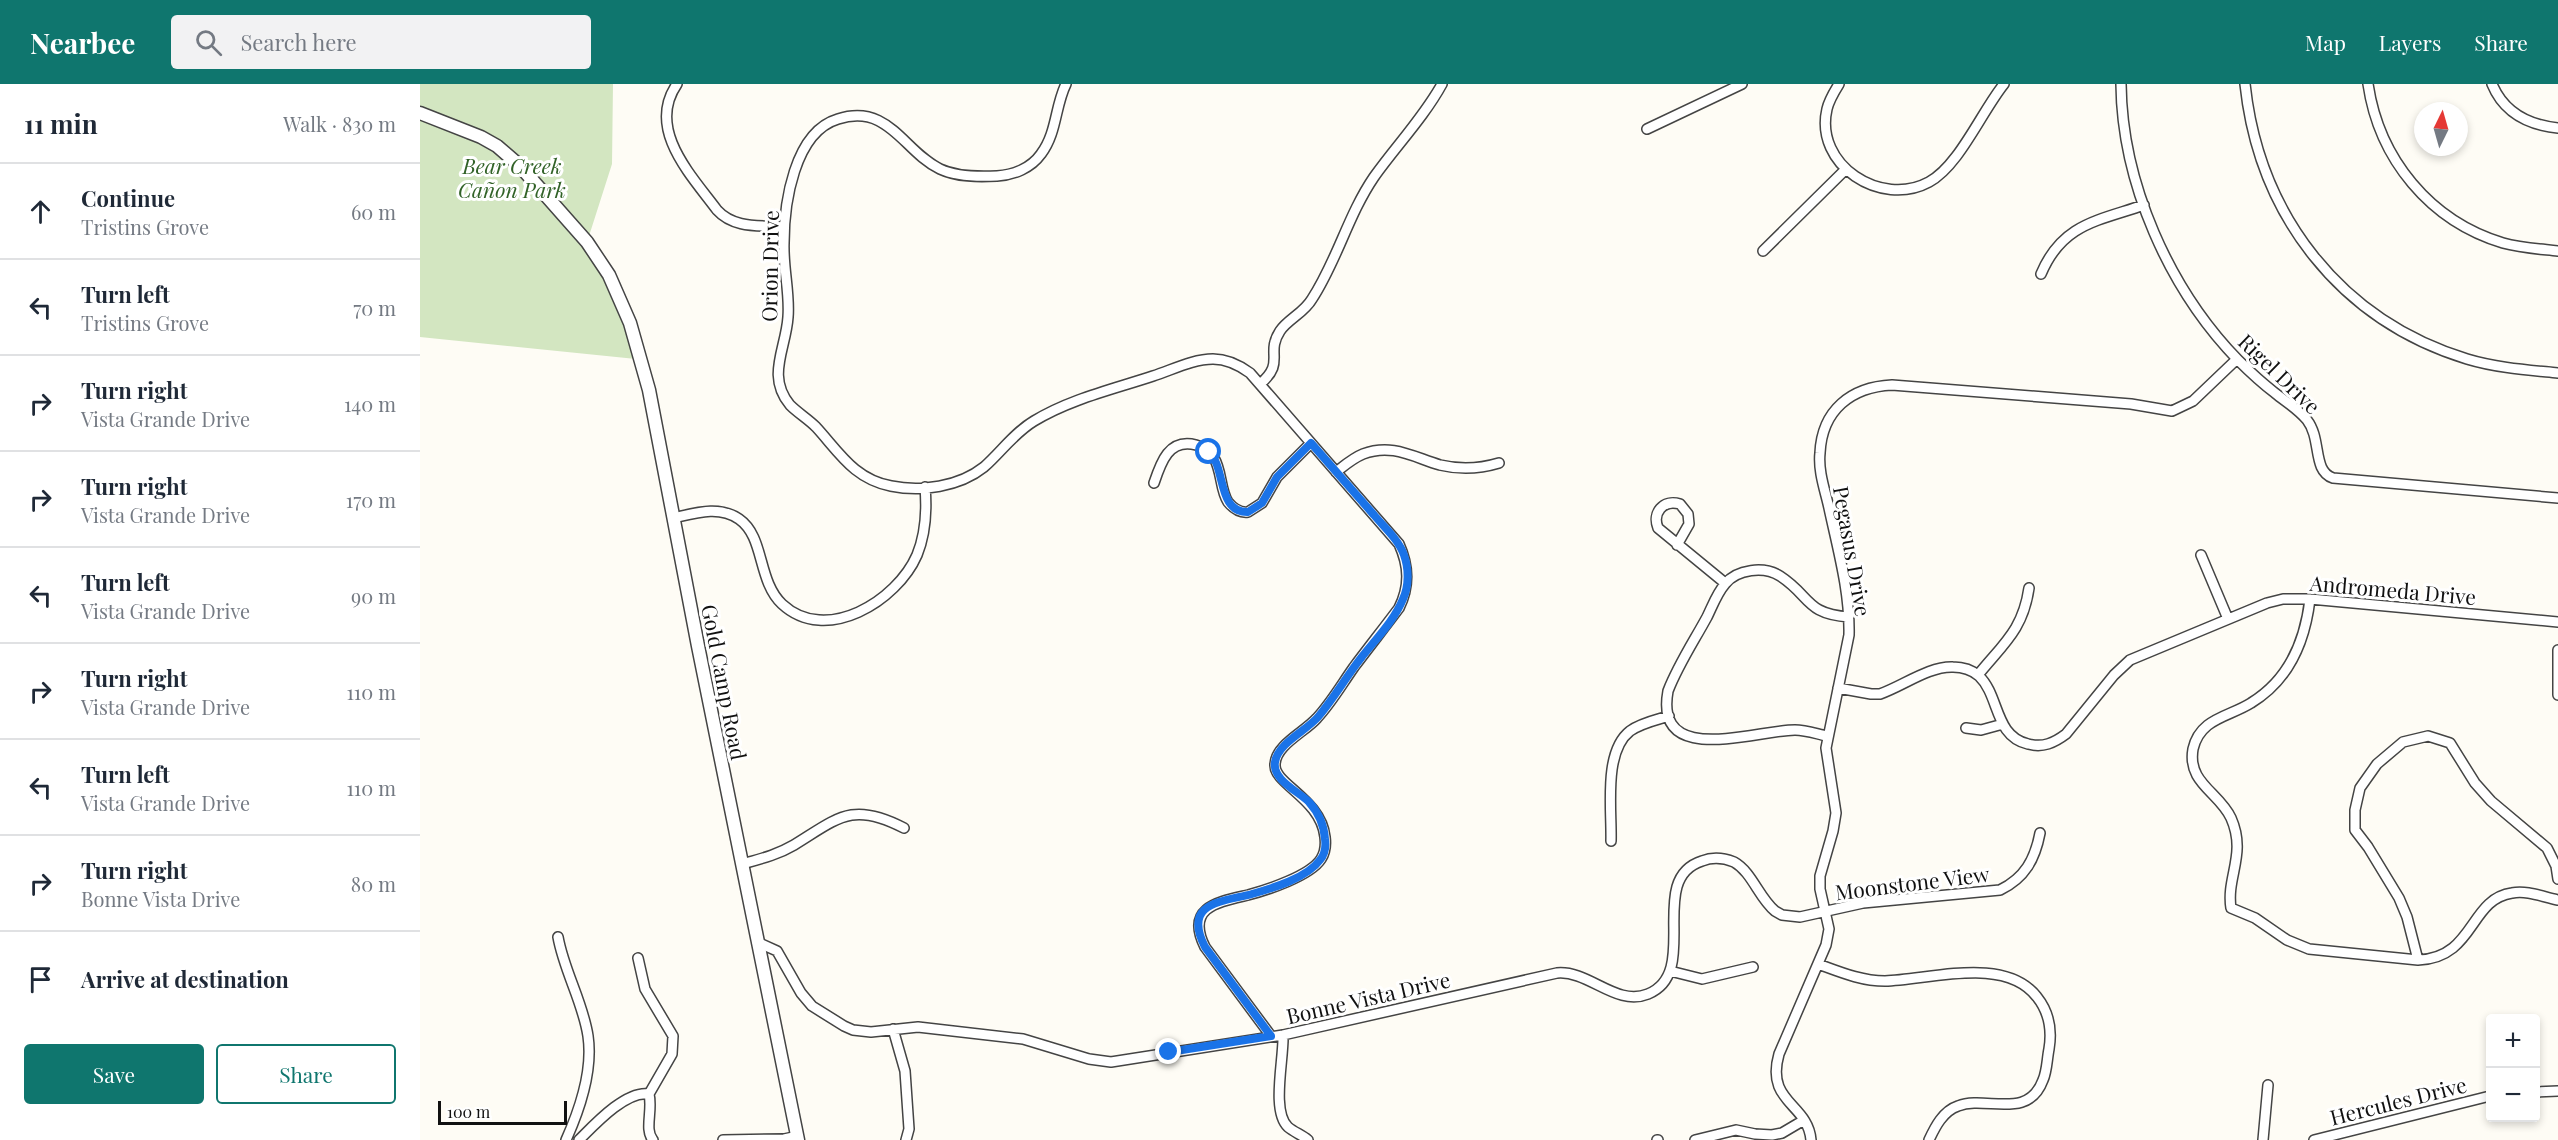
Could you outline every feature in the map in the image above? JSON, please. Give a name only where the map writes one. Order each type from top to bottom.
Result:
[{"type":"street","points":[[677,84],[672,91],[666,112],[669,139],[717,210],[722,216],[736,224],[784,227]]},
{"type":"street","name":"Orion Drive","points":[[1066,84],[1051,135],[1044,150],[1038,158],[1021,171],[1001,176],[955,174],[939,169],[922,157],[892,128],[873,118],[851,116],[831,121],[814,134],[802,152],[790,190],[784,227],[788,317],[777,368],[784,397],[814,425],[841,458],[862,475],[886,485],[925,487],[955,483],[974,474],[1019,431],[1044,415],[1071,404],[1200,361],[1218,359],[1233,363],[1250,373],[1399,544],[1407,566],[1407,588],[1399,608],[1326,707],[1310,725],[1280,751],[1276,759],[1278,776],[1308,802],[1322,822],[1326,842],[1322,858],[1309,871],[1264,890],[1224,899],[1212,904],[1201,915],[1200,938],[1205,947],[1271,1036]]},
{"type":"street","points":[[1260,384],[1272,374],[1275,367],[1274,349],[1278,335],[1283,327],[1306,308],[1322,281],[1364,193],[1442,84]]},
{"type":"street","points":[[1647,129],[1742,84]]},
{"type":"street","points":[[1838,84],[1827,108],[1826,129],[1832,150],[1846,169],[1866,183],[1888,190],[1910,188],[1932,181],[1950,164],[2004,84]]},
{"type":"street","name":"Rigel Drive","points":[[2121,84],[2126,135],[2144,206],[2161,245],[2188,296],[2237,359],[2306,418],[2316,436],[2320,467],[2328,476],[2558,498]]},
{"type":"street","points":[[2246,84],[2256,144],[2281,208],[2310,252],[2349,293],[2388,322],[2449,353],[2490,365],[2558,373]]},
{"type":"street","points":[[2368,84],[2374,115],[2385,144],[2402,171],[2424,197],[2451,219],[2486,236],[2527,248],[2558,250]]},
{"type":"street","points":[[2492,84],[2503,102],[2518,117],[2538,125],[2558,128]]},
{"type":"street","name":"Gold Camp Road","points":[[420,113],[461,128],[497,146],[542,190],[587,242],[609,275],[620,297],[643,362],[757,942],[798,1138]]},
{"type":"street","points":[[1763,250],[1846,169]]},
{"type":"street","points":[[2041,274],[2056,246],[2073,232],[2144,206]]},
{"type":"street","name":"Pegasus Drive","points":[[1811,1140],[1810,1129],[1780,1091],[1776,1071],[1779,1054],[1828,936],[1820,876],[1836,813],[1826,756],[1827,736],[1849,635],[1846,588],[1820,464],[1821,440],[1831,417],[1845,400],[1866,388],[1892,385],[2131,404],[2172,411],[2193,401],[2237,359]]},
{"type":"street","points":[[1154,483],[1160,463],[1172,448],[1188,444],[1200,446],[1212,455],[1216,462],[1228,501],[1239,511],[1248,512],[1262,503],[1277,477],[1311,443]]},
{"type":"street","points":[[1336,472],[1362,454],[1381,450],[1403,451],[1457,468],[1477,469],[1499,463]]},
{"type":"street","points":[[673,518],[713,510],[738,518],[752,533],[768,586],[781,603],[799,615],[831,619],[855,613],[882,599],[895,588],[910,568],[924,531],[925,487]]},
{"type":"street","points":[[1677,544],[1689,524],[1688,514],[1680,504],[1669,503],[1659,509],[1656,522],[1659,530],[1725,583]]},
{"type":"street","points":[[2201,555],[2228,619]]},
{"type":"street","points":[[1827,736],[1796,730],[1703,741],[1679,731],[1669,716],[1666,699],[1672,681],[1725,583],[1736,576],[1755,570],[1773,573],[1788,582],[1820,612],[1829,616],[1849,617]]},
{"type":"street","points":[[1838,688],[1880,694],[1936,669],[1952,667],[1969,670],[1978,675],[2017,628],[2025,612],[2029,588]]},
{"type":"street","name":"Andromeda Drive","points":[[1978,675],[1989,690],[2002,724],[2008,732],[2022,742],[2039,746],[2057,741],[2066,734],[2114,675],[2130,660],[2275,600],[2310,600],[2558,622]]},
{"type":"street","points":[[2310,600],[2305,634],[2286,672],[2276,684],[2251,703],[2208,723],[2193,749],[2193,767],[2196,776],[2225,808],[2237,839],[2238,851],[2230,905],[2234,910],[2262,922],[2287,940],[2309,949],[2418,960],[2446,954],[2459,942],[2488,905],[2504,894],[2522,892],[2558,900]]},
{"type":"street","points":[[2558,650],[2558,695]]},
{"type":"street","points":[[1611,842],[1612,772],[1615,751],[1619,743],[1632,730],[1669,716]]},
{"type":"street","points":[[1966,728],[1982,730],[2002,724]]},
{"type":"street","points":[[2418,960],[2407,917],[2399,898],[2355,830],[2355,810],[2360,788],[2378,764],[2403,742],[2428,736],[2450,743],[2475,783],[2491,801],[2547,849],[2556,866],[2558,879]]},
{"type":"street","points":[[742,864],[776,854],[843,816],[872,815],[904,828]]},
{"type":"street","name":"Moonstone View","points":[[1826,911],[1872,902],[2000,890],[2011,885],[2026,871],[2040,833]]},
{"type":"street","points":[[1753,967],[1702,979],[1670,972],[1677,887],[1684,873],[1704,860],[1713,858],[1734,862],[1768,905],[1782,915],[1800,917],[1826,911]]},
{"type":"street","points":[[558,937],[561,954],[586,1027],[589,1053],[584,1088],[566,1140]]},
{"type":"street","name":"Bonne Vista Drive","points":[[757,942],[777,951],[805,1000],[844,1026],[862,1032],[918,1027],[1023,1039],[1089,1059],[1111,1062],[1283,1035],[1557,973],[1581,976],[1625,996],[1643,996],[1659,987],[1670,972]]},
{"type":"street","points":[[638,958],[645,989],[673,1036],[672,1054],[648,1094],[651,1113],[648,1130],[653,1140]]},
{"type":"street","points":[[1818,964],[1847,975],[1878,980],[1993,974],[2016,980],[2027,986],[2042,1002],[2049,1022],[2050,1040],[2044,1080],[2039,1088],[2033,1095],[2018,1104],[1958,1106],[1945,1114],[1929,1140]]},
{"type":"street","points":[[893,1029],[905,1071],[909,1129],[906,1140]]},
{"type":"street","points":[[1283,1035],[1284,1054],[1278,1108],[1288,1127],[1308,1140]]},
{"type":"street","points":[[2263,1140],[2268,1085]]},
{"type":"street","points":[[2540,1092],[2558,1091]]},
{"type":"street","points":[[579,1140],[627,1099],[640,1093],[648,1094]]},
{"type":"street","name":"Hercules Drive","points":[[2313,1140],[2486,1097]]},
{"type":"street","points":[[1695,1140],[1736,1130],[1772,1135],[1782,1133],[1804,1120]]},
{"type":"street","points":[[723,1140],[798,1138]]},
{"type":"green space","name":"Bear Creek Cañon Park","points":[[420,84],[613,84],[612,164],[589,236],[630,336],[636,359],[420,337]]},
{"type":"route","points":[[1169,1052],[1271,1036],[1205,947],[1199,931],[1201,915],[1212,904],[1224,899],[1264,890],[1309,871],[1322,858],[1326,842],[1322,822],[1308,802],[1278,776],[1275,770],[1276,759],[1280,751],[1310,725],[1326,707],[1399,608],[1407,588],[1407,566],[1399,544],[1311,443],[1277,477],[1262,503],[1248,512],[1239,511],[1228,501],[1216,462],[1209,452]]}]
